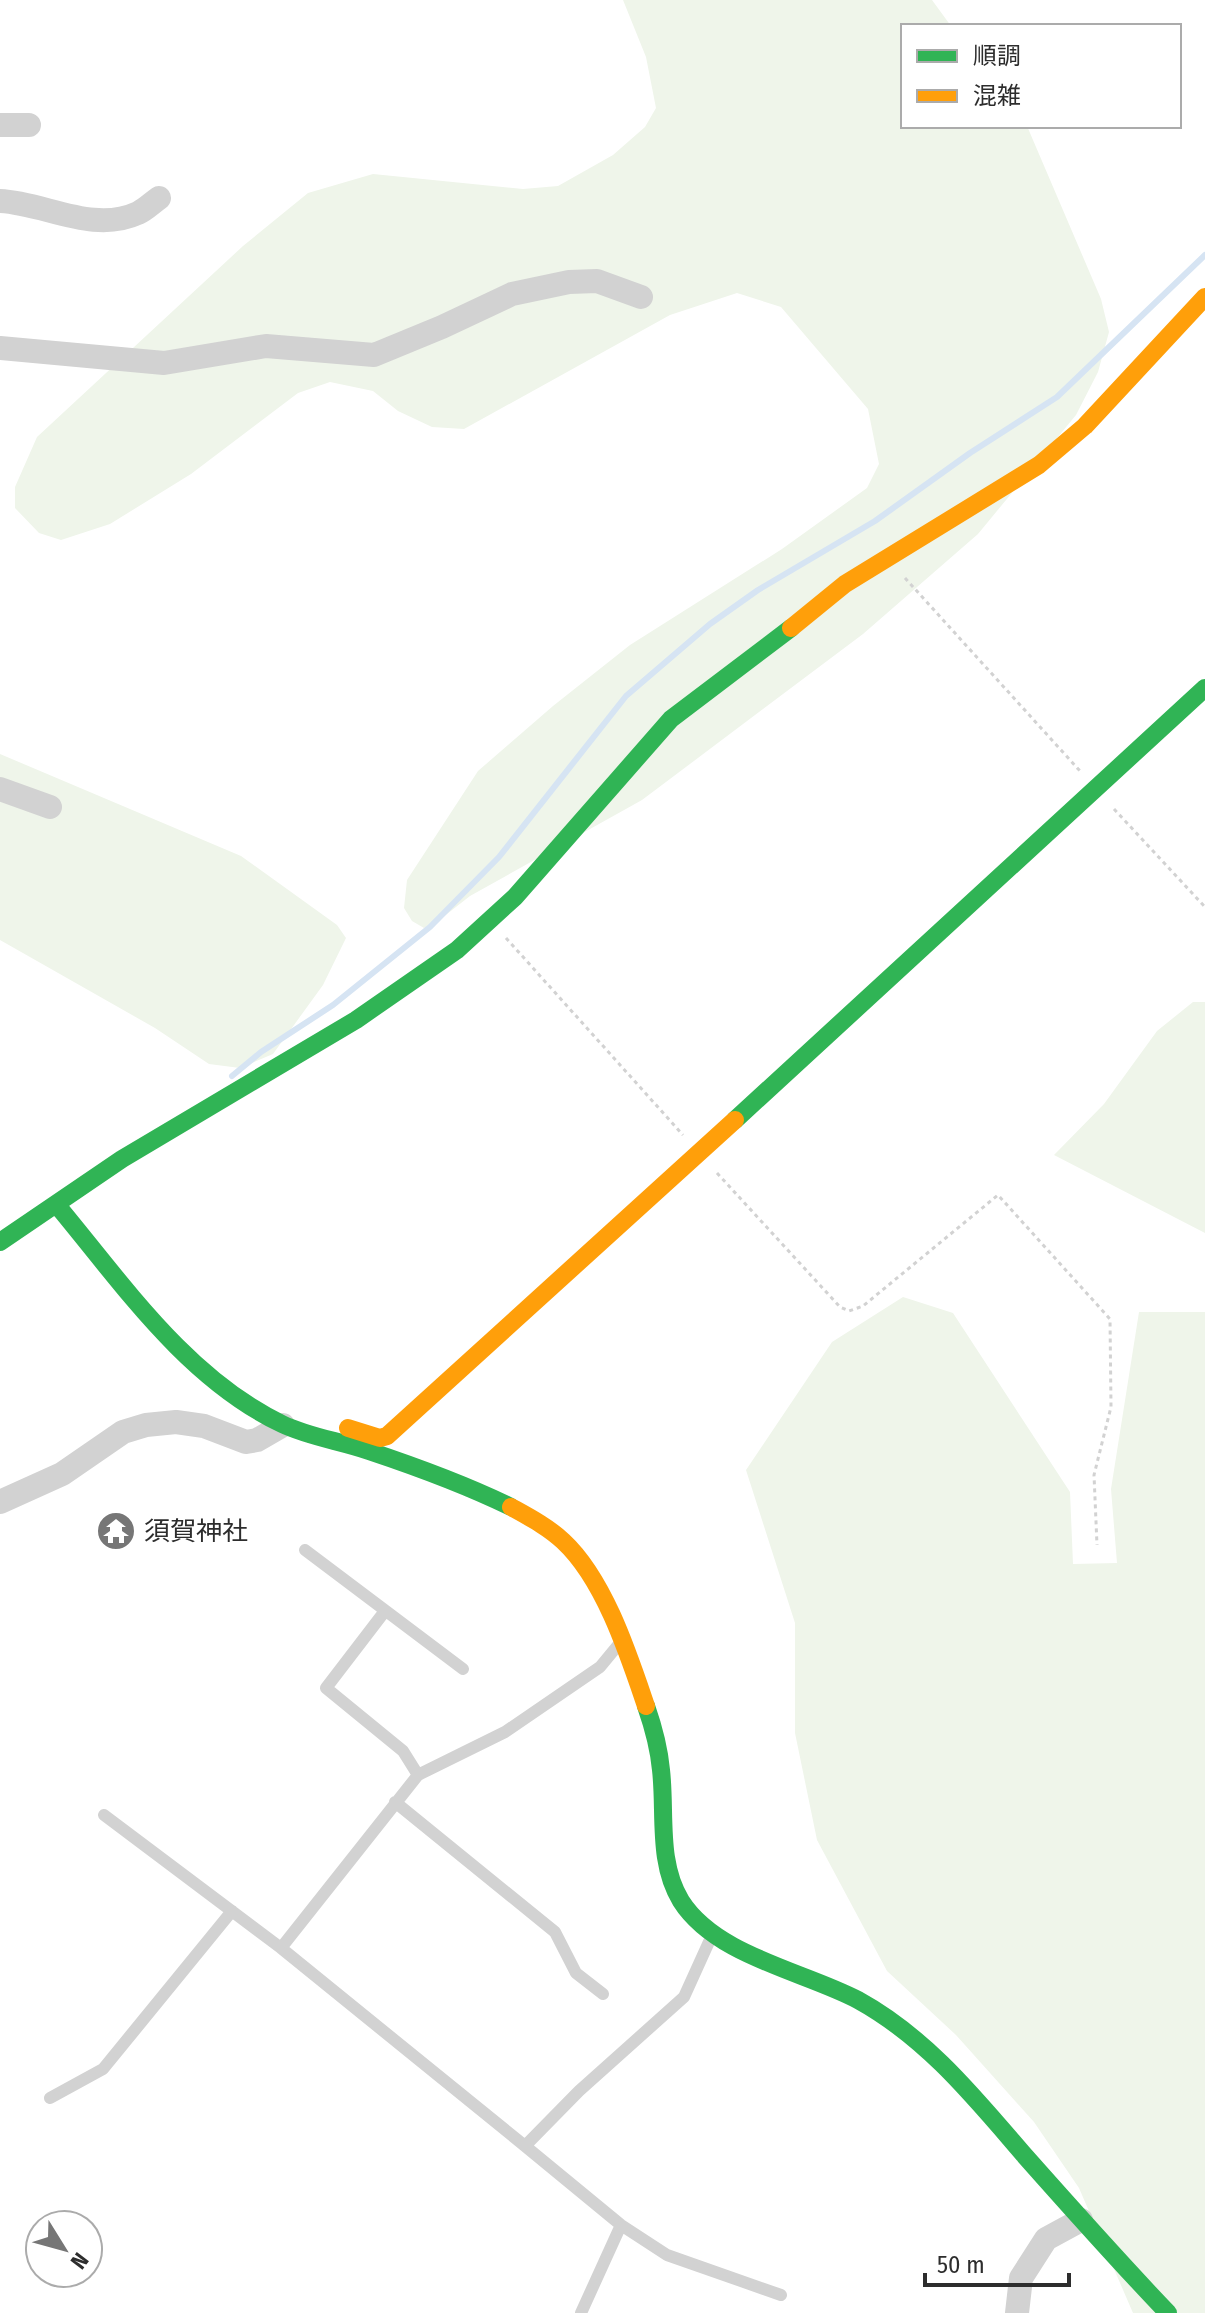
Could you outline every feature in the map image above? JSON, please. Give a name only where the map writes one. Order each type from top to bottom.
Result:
[{"type":"street","points":[[0,125],[29,125]]},
{"type":"street","points":[[0,201],[105,221],[138,213],[159,198]]},
{"type":"street","points":[[0,348],[164,363],[266,346],[374,355],[512,294],[597,281],[641,297]]},
{"type":"street","points":[[0,1242],[122,1159],[356,1020],[416,980],[490,920],[526,885],[671,719],[786,633],[845,584],[1039,465],[1085,426],[1205,297]]},
{"type":"street","points":[[0,1502],[62,1474],[123,1432],[146,1425],[176,1422],[204,1426],[235,1441],[246,1442],[293,1428],[329,1422],[380,1438],[387,1436],[913,959],[1205,688]]},
{"type":"street","points":[[0,789],[50,807]]},
{"type":"street","points":[[56,1204],[167,1333],[219,1386],[293,1428],[365,1449],[487,1495],[529,1515],[566,1544],[596,1586],[648,1710],[660,1763],[666,1847],[679,1899],[713,1933],[744,1950],[827,1985],[893,2022],[945,2065],[1081,2220],[1168,2313]]},
{"type":"street","points":[[1017,2313],[1021,2278],[1046,2239],[1081,2220]]},
{"type":"lane","points":[[305,1550],[463,1669]]},
{"type":"lane","points":[[385,1611],[326,1688],[403,1751],[418,1775]]},
{"type":"lane","points":[[281,1948],[418,1775],[505,1732],[600,1667],[621,1642]]},
{"type":"lane","points":[[395,1802],[555,1932],[576,1973],[603,1994]]},
{"type":"lane","points":[[104,1815],[281,1948],[621,2225],[667,2255],[781,2295]]},
{"type":"lane","points":[[50,2098],[103,2069],[232,1911]]},
{"type":"lane","points":[[525,2146],[579,2091],[684,1997],[713,1933]]},
{"type":"lane","points":[[581,2313],[621,2225]]},
{"type":"path","points":[[886,557],[1205,907]]},
{"type":"path","points":[[490,920],[840,1307],[849,1311],[863,1306],[998,1195],[1110,1319],[1111,1407],[1094,1475],[1097,1545]]},
{"type":"shaded area","points":[[623,0],[932,0],[950,24],[901,24],[901,128],[1028,128],[1101,299],[1109,332],[1098,372],[1076,415],[978,534],[863,634],[642,800],[470,896],[424,928],[412,921],[404,908],[407,880],[478,771],[630,645],[782,549],[867,488],[879,464],[868,409],[781,307],[737,293],[670,315],[464,429],[432,427],[398,411],[373,391],[330,382],[298,393],[191,474],[110,524],[61,540],[39,533],[15,508],[15,487],[37,437],[243,246],[308,193],[373,174],[523,189],[558,186],[613,155],[645,127],[656,108],[646,57]]},
{"type":"shaded area","points":[[0,754],[241,856],[337,925],[346,938],[323,985],[273,1054],[240,1068],[209,1064],[155,1028],[0,940]]},
{"type":"shaded area","points":[[1193,1002],[1205,1002],[1205,1233],[1054,1155],[1104,1104],[1157,1031]]},
{"type":"shaded area","points":[[903,1297],[953,1313],[1070,1492],[1073,1564],[1117,1563],[1111,1489],[1139,1312],[1205,1312],[1205,2313],[1133,2313],[1079,2188],[1034,2122],[956,2035],[887,1971],[817,1840],[795,1733],[795,1623],[746,1470],[832,1342]]},
{"type":"waterway","points":[[232,1076],[261,1052],[333,1005],[430,927],[499,857],[626,696],[710,624],[758,590],[875,521],[970,453],[1057,397],[1205,255]]},
{"type":"traffic: fast","points":[[0,1242],[122,1159],[356,1020],[457,950],[515,897],[671,719],[791,628]]},
{"type":"traffic: fast","points":[[735,1120],[1205,688]]},
{"type":"traffic: fast","points":[[56,1204],[158,1326],[215,1381],[247,1405],[292,1428],[405,1463],[511,1507]]},
{"type":"traffic: fast","points":[[646,1706],[660,1762],[668,1870],[681,1901],[696,1920],[738,1949],[858,2000],[906,2032],[949,2070],[1168,2313]]},
{"type":"traffic: slow","points":[[791,628],[845,584],[1039,465],[1085,426],[1205,297]]},
{"type":"traffic: slow","points":[[348,1428],[380,1438],[387,1436],[735,1120]]},
{"type":"traffic: slow","points":[[511,1507],[563,1541],[591,1575],[613,1618],[646,1706]]},
{"type":"place","name":"須賀神社","points":[[116,1531]]}]
